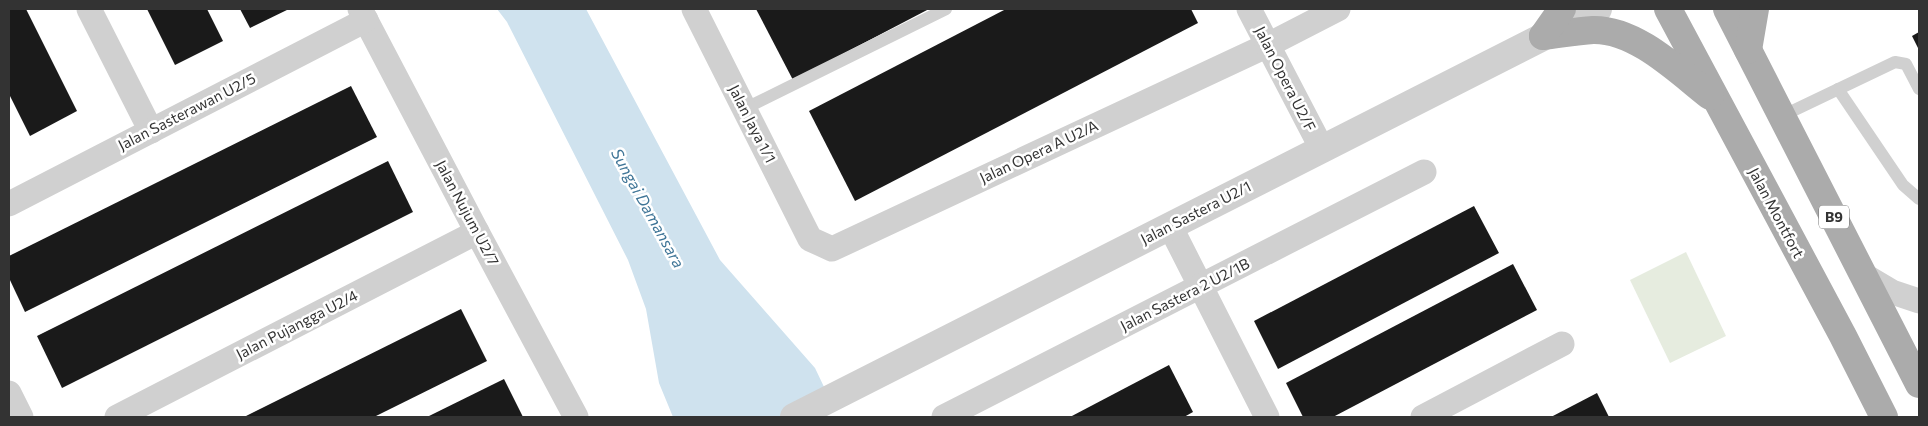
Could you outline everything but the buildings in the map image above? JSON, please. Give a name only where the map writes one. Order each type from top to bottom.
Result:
[{"type":"main road","points":[[1543,36],[1562,9]]},
{"type":"main road","name":"Jalan Montfort","points":[[1668,9],[1843,336],[1884,417]]},
{"type":"main road","name":"B9","points":[[1727,9],[1919,381]]},
{"type":"main road","points":[[1748,50],[1755,9]]},
{"type":"main road","points":[[1543,36],[1595,30],[1627,37],[1641,43],[1717,102]]},
{"type":"street","points":[[89,9],[151,131]]},
{"type":"street","name":"Jalan Jaya 1/1","points":[[694,9],[810,239]]},
{"type":"street","name":"Jalan Opera U2/F","points":[[1249,9],[1322,148]]},
{"type":"street","name":"Jalan Opera A U2/A","points":[[810,239],[832,249],[1268,45],[1338,9]]},
{"type":"street","name":"Jalan Sastera U2/1","points":[[794,417],[1598,9]]},
{"type":"street","name":"Jalan Sasterawan U2/5","points":[[9,204],[151,131],[363,14]]},
{"type":"street","name":"Jalan Nujum U2/7","points":[[363,14],[576,417]]},
{"type":"street","name":"Jalan Sastera 2 U2/1B","points":[[944,417],[1424,172]]},
{"type":"street","points":[[1170,226],[1267,417]]},
{"type":"street","name":"Jalan Pujangga U2/4","points":[[117,417],[477,232]]},
{"type":"street","points":[[1865,276],[1892,292],[1919,301]]},
{"type":"street","points":[[1423,417],[1562,344]]},
{"type":"lane","points":[[744,109],[946,9]]},
{"type":"lane","points":[[1782,116],[1895,62],[1906,64],[1919,89]]},
{"type":"lane","points":[[1838,90],[1903,185],[1919,199]]},
{"type":"shaded area","points":[[1686,252],[1726,336],[1670,363],[1630,280]]},
{"type":"water","name":"Sungai Damansara","points":[[497,9],[586,9],[720,260],[815,368],[825,389],[826,417],[673,417],[659,383],[646,309],[628,260],[507,22]]}]
